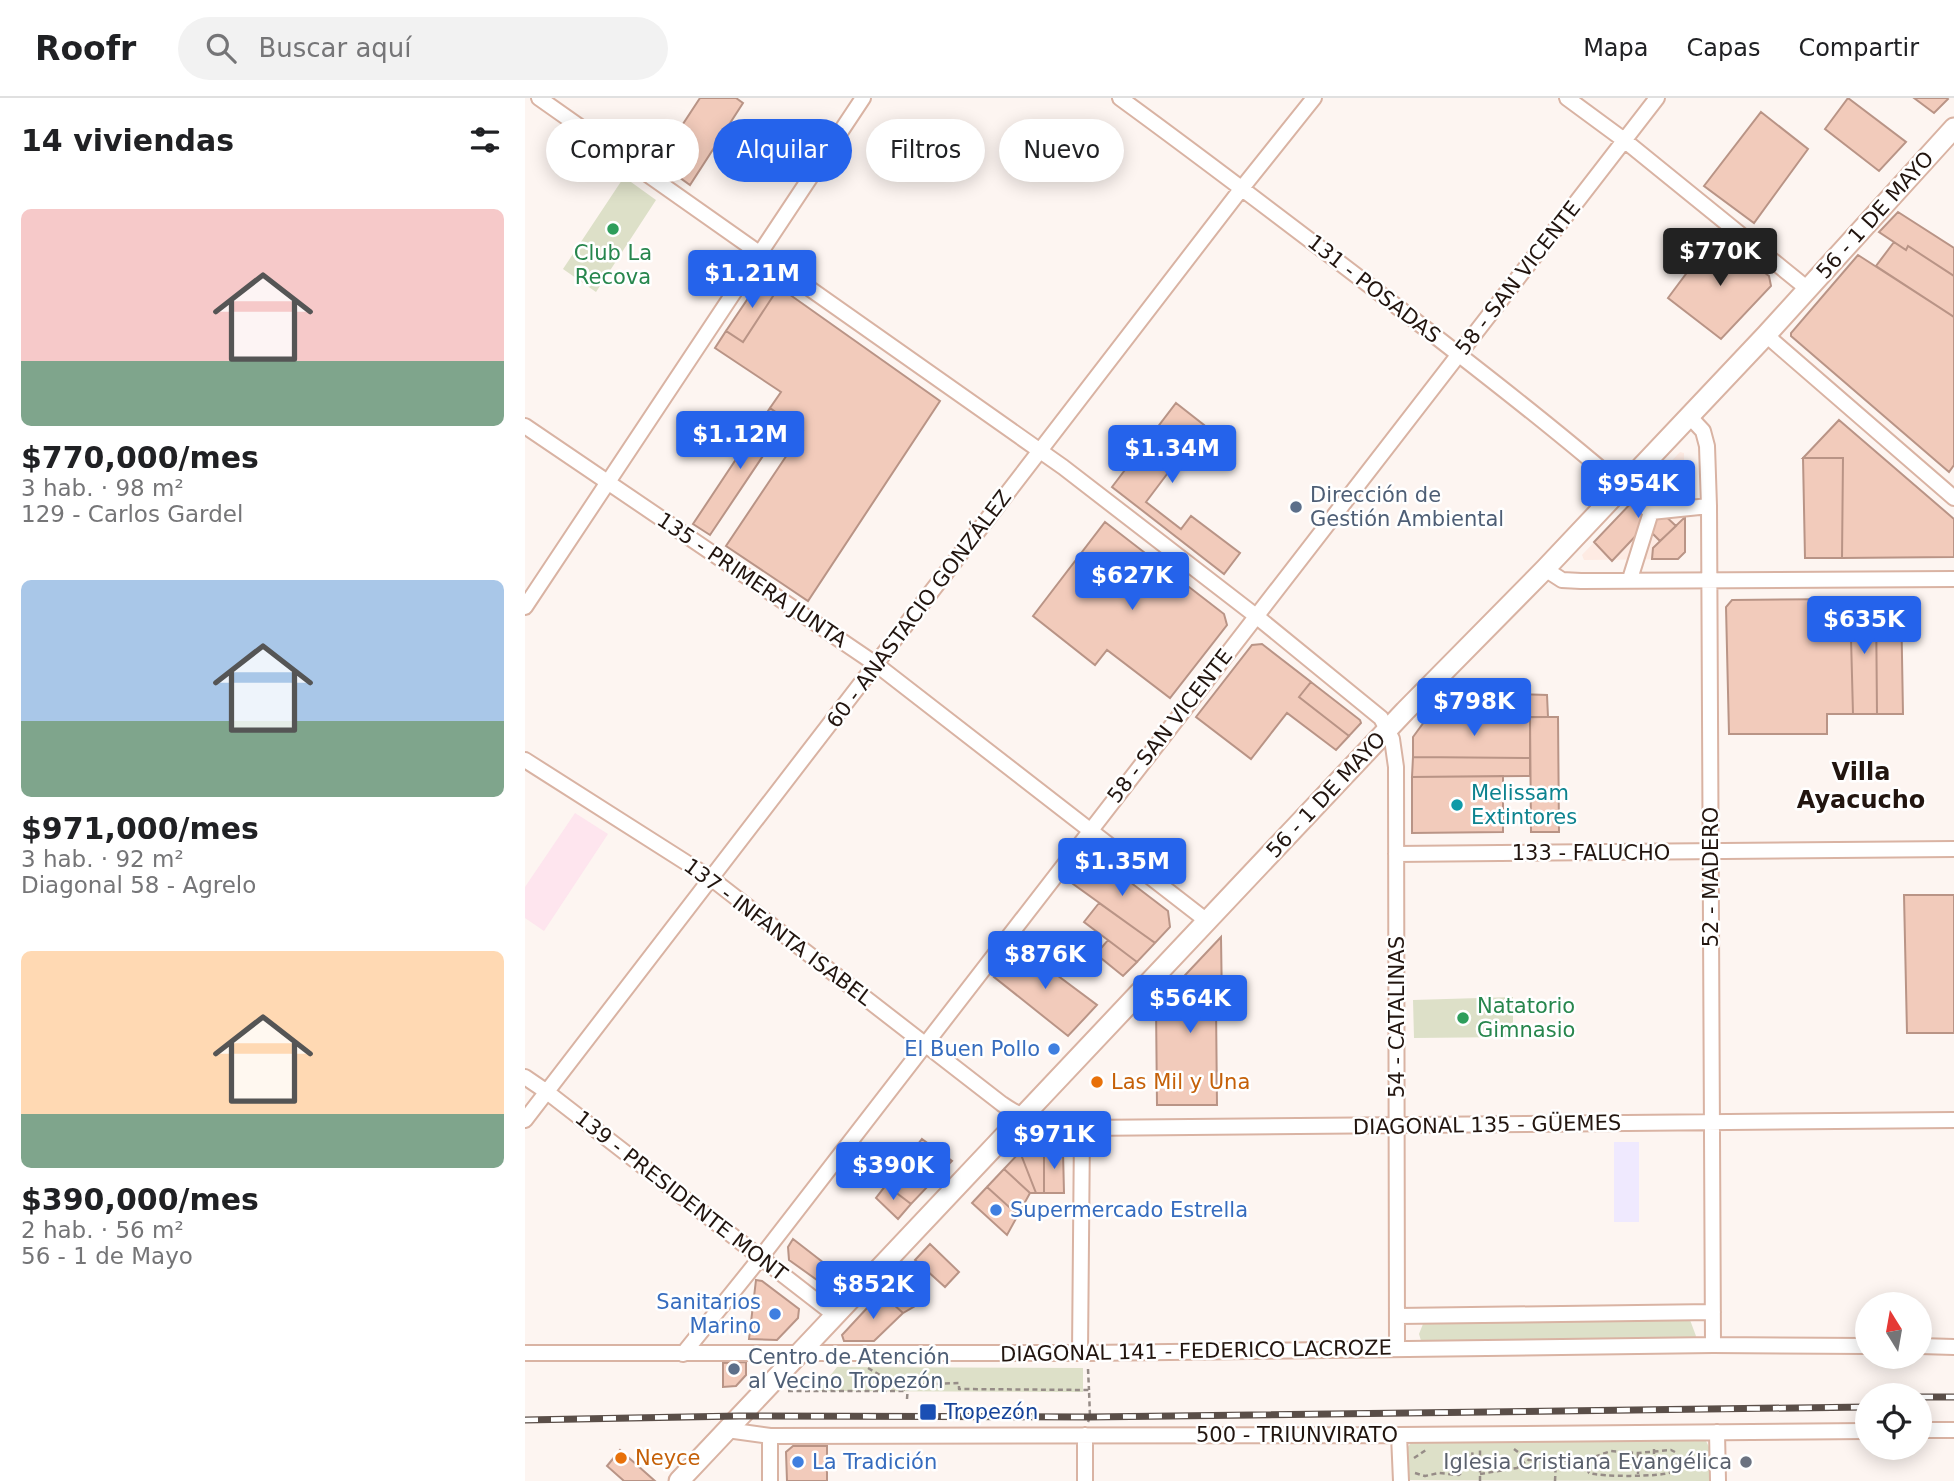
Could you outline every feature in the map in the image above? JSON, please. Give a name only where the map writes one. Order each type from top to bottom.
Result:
[{"type":"main road","name":"56 - 1 DE MAYO","points":[[679,1481],[802,1354],[1388,729],[1545,569],[1809,290],[1954,128]]},
{"type":"street","points":[[539,98],[1040,451],[1371,707],[1388,729]]},
{"type":"street","points":[[525,607],[863,98]]},
{"type":"street","name":"131 - POSADAS","points":[[1120,98],[1242,187],[1459,355],[1651,512]]},
{"type":"street","name":"60 - ANASTACIO GONZÁLEZ","points":[[525,1120],[1242,187],[1314,98]]},
{"type":"street","points":[[1567,98],[1809,290]]},
{"type":"street","name":"58 - SAN VICENTE","points":[[683,1354],[761,1257],[1657,98]]},
{"type":"street","points":[[1766,335],[1954,498]]},
{"type":"street","name":"52 - MADERO","points":[[1689,416],[1703,431],[1707,446],[1709,506],[1713,1345]]},
{"type":"street","name":"135 - PRIMERA JUNTA","points":[[525,426],[877,665],[1207,921]]},
{"type":"street","points":[[1629,579],[1651,512],[1709,506]]},
{"type":"street","points":[[1545,569],[1562,580],[1954,579]]},
{"type":"street","name":"54 - CATALINAS","points":[[1388,729],[1395,754],[1397,1349]]},
{"type":"street","name":"137 - INFANTA ISABEL","points":[[525,760],[712,879],[1022,1117]]},
{"type":"street","name":"133 - FALUCHO","points":[[1396,854],[1954,849]]},
{"type":"street","name":"139 - PRESIDENTE MONT","points":[[525,1077],[836,1316]]},
{"type":"street","name":"DIAGONAL 135 - GÜEMES","points":[[1022,1117],[1052,1126],[1083,1128],[1954,1120]]},
{"type":"street","points":[[1083,1128],[1084,1353]]},
{"type":"street","name":"DIAGONAL 141 - FEDERICO LACROZE","points":[[1398,1315],[1713,1312]]},
{"type":"street","name":"DIAGONAL 141 - FEDERICO LACROZE","points":[[525,1353],[1084,1353],[1713,1345],[1855,1346]]},
{"type":"street","points":[[1932,1346],[1954,1347]]},
{"type":"street","name":"500 - TRIUNVIRATO","points":[[727,1430],[770,1436],[1085,1435],[1399,1442],[1480,1442],[1717,1432],[1855,1430]]},
{"type":"street","points":[[1932,1430],[1954,1430]]},
{"type":"street","points":[[1717,1432],[1718,1481]]},
{"type":"street","points":[[1085,1435],[1085,1481]]},
{"type":"street","points":[[770,1436],[770,1481]]},
{"type":"street","points":[[1399,1442],[1401,1480]]},
{"type":"path","points":[[1084,1353],[1090,1417],[1085,1435]]},
{"type":"path","points":[[866,1354],[866,1367],[907,1391]]},
{"type":"path","points":[[907,1399],[908,1385],[959,1383],[958,1389],[1089,1390]]},
{"type":"path","points":[[765,1391],[907,1391]]},
{"type":"path","points":[[1399,1442],[1412,1458],[1430,1449]]},
{"type":"path","points":[[1480,1442],[1490,1448]]},
{"type":"path","points":[[1480,1442],[1480,1481]]},
{"type":"path","points":[[1417,1457],[1417,1469],[1425,1476],[1439,1473],[1459,1475],[1473,1458],[1469,1447]]},
{"type":"path","points":[[1512,1448],[1528,1460]]},
{"type":"path","points":[[1654,1450],[1654,1476]]},
{"type":"path","points":[[1480,1474],[1517,1468],[1528,1460],[1583,1461],[1611,1451],[1638,1453],[1671,1450],[1678,1456],[1672,1472],[1654,1476],[1597,1475],[1589,1473],[1583,1461]]},
{"type":"path","points":[[1638,1453],[1638,1475]]},
{"type":"path","points":[[1473,1458],[1480,1459]]},
{"type":"path","points":[[1555,1481],[1556,1460]]},
{"type":"path","points":[[1401,1480],[1417,1469]]},
{"type":"shaded area","points":[[1680,452],[1684,453],[1685,552],[1678,559],[1584,560],[1582,555]]},
{"type":"shaded area","points":[[575,813],[608,834],[544,931],[525,918],[525,887]]},
{"type":"shaded area","points":[[1614,1142],[1639,1142],[1639,1222],[1614,1222]]},
{"type":"green space","name":"Club La Recova","points":[[621,182],[631,182],[656,200],[596,292],[563,269]]},
{"type":"green space","name":"Natatorio Gimnasio","points":[[1513,997],[1513,1037],[1414,1038],[1413,1000]]},
{"type":"green space","points":[[1690,1320],[1696,1336],[1692,1342],[1422,1344],[1419,1334],[1423,1324]]},
{"type":"green space","points":[[837,1367],[1083,1368],[1083,1392],[818,1391]]},
{"type":"green space","points":[[1705,1439],[1709,1447],[1709,1481],[1407,1480],[1407,1448],[1413,1440]]},
{"type":"building","points":[[700,98],[736,98],[743,103],[733,119],[713,119],[713,149],[699,171],[699,119],[686,119]]},
{"type":"building","points":[[1848,98],[1906,142],[1879,171],[1825,129]]},
{"type":"building","points":[[1914,98],[1947,98],[1948,99],[1934,113]]},
{"type":"building","points":[[1761,112],[1808,149],[1754,223],[1704,186]]},
{"type":"building","points":[[1898,212],[1954,248],[1954,276],[1908,246],[1906,250],[1879,232]]},
{"type":"building","points":[[1715,235],[1769,276],[1771,286],[1721,339],[1668,298]]},
{"type":"building","points":[[1894,242],[1906,250],[1908,246],[1954,276],[1954,317],[1876,266]]},
{"type":"building","points":[[1858,255],[1954,317],[1954,465],[1949,472],[1791,336]]},
{"type":"building","points":[[767,279],[779,287],[743,342],[726,331],[759,282]]},
{"type":"building","points":[[779,287],[940,401],[808,601],[726,546],[803,431],[770,408],[781,392],[715,348],[726,331],[743,342]]},
{"type":"building","points":[[1176,403],[1204,425],[1146,502],[1181,529],[1191,516],[1240,553],[1224,574],[1112,487]]},
{"type":"building","points":[[770,408],[787,420],[710,535],[693,524]]},
{"type":"building","points":[[1839,420],[1954,519],[1954,557],[1842,558],[1843,458],[1803,458]]},
{"type":"building","points":[[1803,458],[1843,458],[1842,558],[1805,558]]},
{"type":"building","points":[[1655,478],[1674,495],[1660,511],[1676,526],[1660,541],[1645,526],[1612,561],[1594,542]]},
{"type":"building","points":[[1685,517],[1685,552],[1678,559],[1652,559],[1653,548]]},
{"type":"building","points":[[1105,522],[1224,614],[1227,625],[1170,698],[1107,650],[1095,665],[1033,616]]},
{"type":"building","points":[[1850,599],[1853,714],[1827,714],[1827,734],[1729,734],[1726,607],[1732,600]]},
{"type":"building","points":[[1850,599],[1876,599],[1877,714],[1853,714]]},
{"type":"building","points":[[1876,599],[1901,599],[1903,714],[1877,714]]},
{"type":"building","points":[[1262,644],[1311,682],[1299,697],[1349,736],[1336,750],[1287,713],[1251,759],[1196,717],[1252,645]]},
{"type":"building","points":[[1311,682],[1360,720],[1361,723],[1349,736],[1299,697]]},
{"type":"building","points":[[1451,692],[1547,695],[1548,717],[1427,718]]},
{"type":"building","points":[[1530,717],[1530,758],[1413,757],[1413,737],[1427,718]]},
{"type":"building","points":[[1530,717],[1558,717],[1559,832],[1531,832]]},
{"type":"building","points":[[1413,757],[1530,758],[1530,776],[1412,777]]},
{"type":"building","name":"Melissam Extintores","points":[[1503,776],[1503,832],[1412,833],[1412,777]]},
{"type":"building","points":[[1096,856],[1168,911],[1170,927],[1155,943],[1069,881],[1087,857]]},
{"type":"building","points":[[1904,895],[1954,895],[1954,1033],[1907,1033]]},
{"type":"building","points":[[1099,903],[1155,943],[1137,962],[1084,922]]},
{"type":"building","points":[[1221,937],[1222,1005],[1216,1005],[1217,1105],[1157,1105],[1156,1006]]},
{"type":"building","points":[[1108,940],[1137,962],[1123,976],[1096,954]]},
{"type":"building","points":[[1018,946],[1097,1005],[1068,1036],[994,977]]},
{"type":"building","points":[[922,1139],[952,1161],[911,1204],[886,1185]]},
{"type":"building","points":[[1028,1148],[1044,1148],[1044,1193],[1036,1193],[1020,1152]]},
{"type":"building","points":[[1044,1148],[1059,1148],[1063,1151],[1064,1193],[1044,1193]]},
{"type":"building","points":[[1020,1152],[1036,1193],[1030,1193],[1004,1169]]},
{"type":"building","points":[[1004,1169],[1030,1193],[1018,1215],[987,1187]]},
{"type":"building","points":[[886,1185],[911,1204],[898,1219],[876,1198]]},
{"type":"building","points":[[987,1187],[1018,1215],[1007,1235],[972,1203]]},
{"type":"building","points":[[793,1239],[842,1277],[835,1285],[824,1285],[789,1260],[788,1247]]},
{"type":"building","points":[[930,1244],[959,1272],[945,1287],[915,1260]]},
{"type":"building","points":[[897,1276],[922,1302],[903,1313],[881,1293]]},
{"type":"building","name":"Sanitarios Marino","points":[[756,1280],[762,1281],[799,1309],[798,1318],[777,1340],[749,1339]]},
{"type":"building","points":[[881,1293],[903,1313],[874,1341],[844,1341],[842,1335]]},
{"type":"building","name":"Centro de Atención al Vecino Tropezón","points":[[746,1362],[746,1375],[736,1386],[723,1387],[723,1363]]},
{"type":"building","points":[[793,1446],[827,1446],[827,1481],[787,1481],[786,1452]]},
{"type":"building","name":"Neyce","points":[[620,1450],[655,1481],[624,1481],[607,1466]]},
{"type":"railway","points":[[1932,1397],[1954,1397]]},
{"type":"railway","points":[[525,1420],[739,1416],[1090,1417],[1855,1407]]},
{"type":"place","name":"Club La Recova","points":[[613,229]]},
{"type":"place","name":"Dirección de Gestión Ambiental","points":[[1296,507]]},
{"type":"place","name":"Melissam Extintores","points":[[1457,805]]},
{"type":"place","name":"Natatorio Gimnasio","points":[[1463,1018]]},
{"type":"place","name":"El Buen Pollo","points":[[1054,1049]]},
{"type":"place","name":"Las Mil y Una","points":[[1097,1082]]},
{"type":"place","name":"Supermercado Estrella","points":[[996,1210]]},
{"type":"place","name":"Sanitarios Marino","points":[[775,1314]]},
{"type":"place","name":"Centro de Atención al Vecino Tropezón","points":[[734,1369]]},
{"type":"place","name":"Tropezón","points":[[928,1412]]},
{"type":"place","name":"Neyce","points":[[621,1458]]},
{"type":"place","name":"La Tradición","points":[[798,1462]]},
{"type":"place","name":"Iglesia Cristiana Evangélica","points":[[1746,1462]]},
{"type":"district","name":"Villa Ayacucho","points":[[1861,786]]}]
